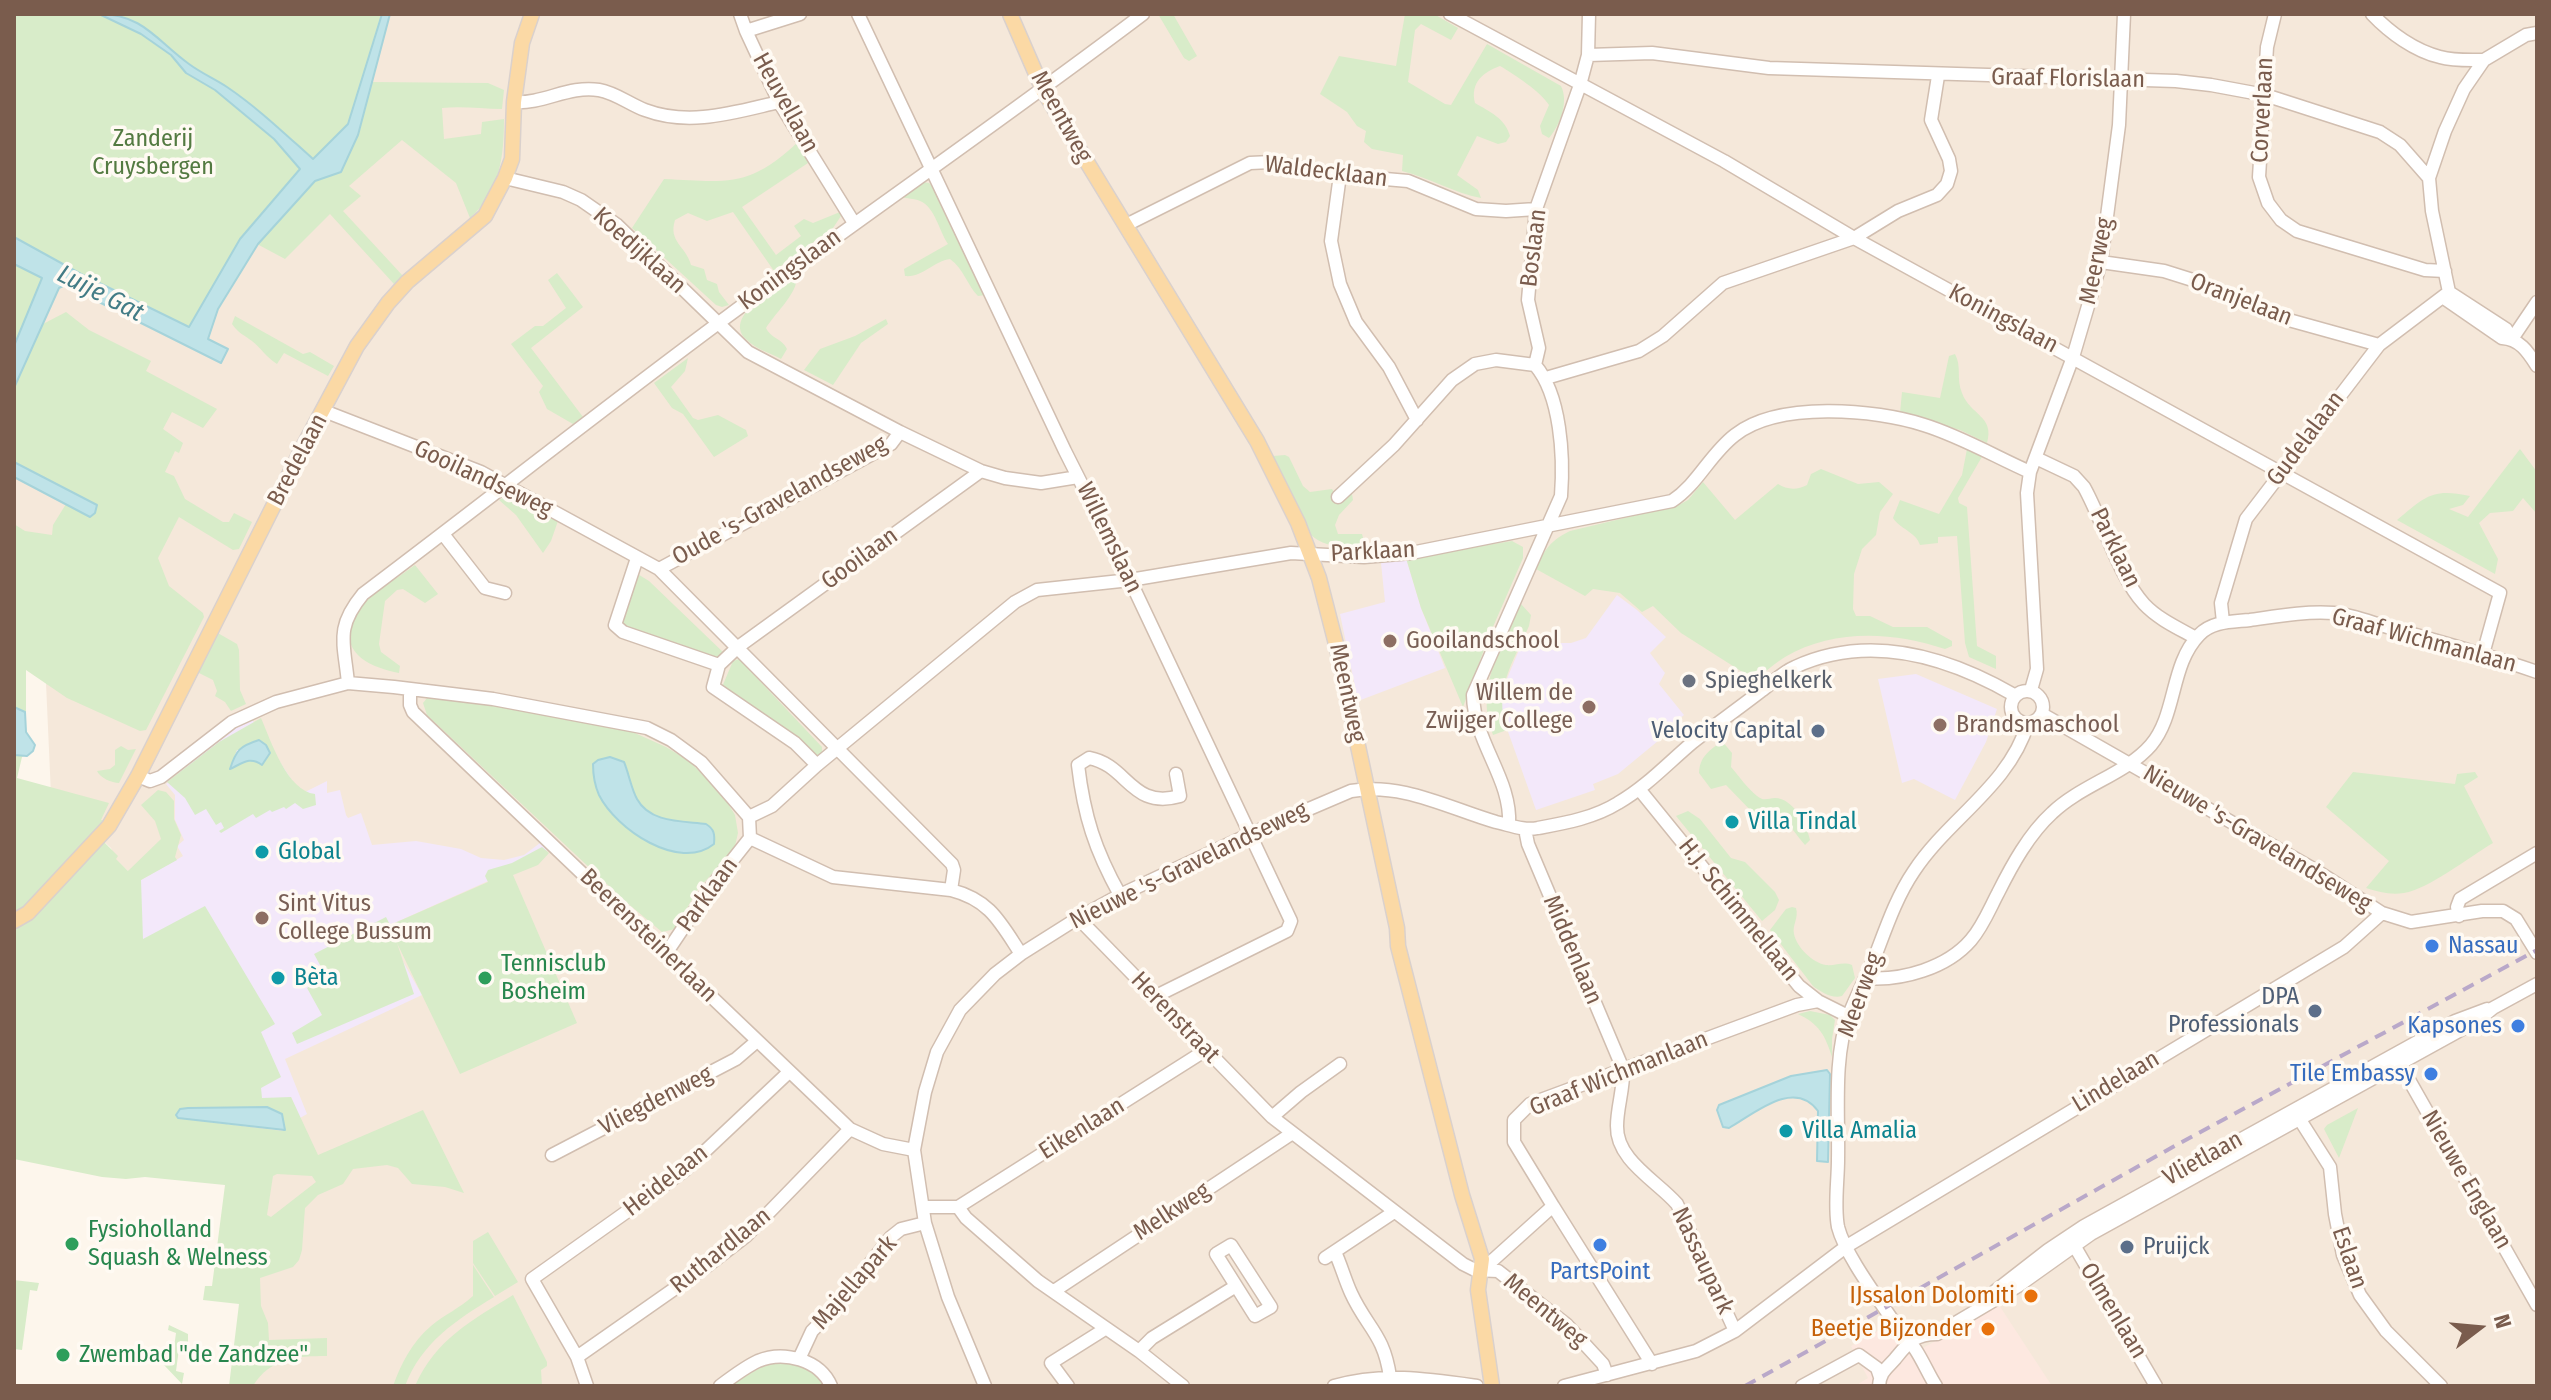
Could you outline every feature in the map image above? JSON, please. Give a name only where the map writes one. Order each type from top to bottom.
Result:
[{"type":"main road","points":[[505,178],[512,159],[514,102],[522,43],[532,14]]},
{"type":"main road","name":"Meentweg","points":[[1010,14],[1043,90],[1257,441],[1298,523],[1319,578],[1368,788],[1398,946],[1462,1195],[1480,1247],[1481,1270]]},
{"type":"main road","name":"Bredelaan","points":[[138,776],[357,346],[407,282],[485,216],[505,178]]},
{"type":"main road","points":[[14,921],[28,913],[109,826],[138,776]]},
{"type":"main road","points":[[1481,1270],[1478,1290],[1492,1386]]},
{"type":"street","points":[[740,14],[746,31]]},
{"type":"street","name":"Heuvellaan","points":[[800,14],[746,31],[779,102],[854,223]]},
{"type":"street","name":"Willemslaan","points":[[858,14],[1291,921],[1287,931],[1156,996]]},
{"type":"street","name":"Koningslaan","points":[[348,683],[343,627],[347,613],[363,594],[854,223],[1043,90],[1143,14]]},
{"type":"street","name":"Koningslaan","points":[[1450,14],[1724,161],[1854,238],[2500,593],[2483,654]]},
{"type":"street","name":"Boslaan","points":[[1535,365],[1539,348],[1528,300],[1536,209],[1580,85],[1588,55],[1589,14]]},
{"type":"street","name":"Meerweg","points":[[2031,690],[2037,669],[2026,514],[2030,472],[2073,357],[2101,262],[2119,125],[2124,14]]},
{"type":"street","name":"Corverlaan","points":[[2275,14],[2267,47],[2259,177],[2268,203],[2281,220],[2297,231],[2425,270],[2445,271]]},
{"type":"street","points":[[2372,14],[2385,28],[2441,58],[2484,60]]},
{"type":"street","points":[[2537,33],[2526,35],[2484,60],[2464,89],[2429,178],[2447,295],[2506,329],[2512,339],[2532,348],[2537,366]]},
{"type":"street","name":"Graaf Florislaan","points":[[1588,55],[1652,53],[1769,68],[2211,85],[2265,95],[2380,132],[2400,145],[2429,178]]},
{"type":"street","points":[[1546,378],[1639,351],[1663,336],[1723,283],[1854,238],[1898,211],[1937,195],[1947,184],[1951,171],[1949,159],[1931,120],[1938,76]]},
{"type":"street","points":[[514,102],[531,103],[576,89],[600,90],[644,110],[675,118],[707,118],[779,102]]},
{"type":"street","name":"Waldecklaan","points":[[1126,225],[1250,163],[1271,162],[1340,175],[1408,181],[1476,209],[1536,209]]},
{"type":"street","points":[[1340,175],[1331,241],[1340,284],[1356,322],[1389,367],[1417,420]]},
{"type":"street","name":"Koedijklaan","points":[[505,178],[563,192],[593,208],[617,225],[748,352],[900,432],[981,471],[1005,478],[1041,483],[1078,477]]},
{"type":"street","name":"Oranjelaan","points":[[2101,262],[2164,271],[2199,282],[2278,317],[2379,345]]},
{"type":"street","name":"Gudelalaan","points":[[2223,622],[2221,603],[2246,519],[2379,345],[2447,295]]},
{"type":"street","points":[[2512,339],[2537,302]]},
{"type":"street","points":[[1338,497],[1394,445],[1452,380],[1475,364],[1496,360],[1535,365],[1546,378],[1563,462],[1561,496],[1473,695],[1473,715],[1507,797],[1509,825]]},
{"type":"street","name":"Gooilandseweg","points":[[324,411],[507,485],[659,569],[952,864],[951,890]]},
{"type":"street","name":"Parklaan","points":[[749,817],[772,806],[817,765],[1015,602],[1037,590],[1130,580],[1291,553],[1364,557],[1411,553],[1672,501],[1688,490],[1734,435],[1750,426],[1794,413],[1855,411],[1925,425],[2030,472]]},
{"type":"street","name":"Oude 's-Gravelandseweg","points":[[659,569],[891,444],[900,432]]},
{"type":"street","name":"Parklaan","points":[[2036,458],[2074,476],[2084,487],[2126,576],[2143,603],[2165,622],[2196,638]]},
{"type":"street","name":"Gooilaan","points":[[738,647],[981,471]]},
{"type":"street","points":[[443,534],[485,588],[505,593]]},
{"type":"street","points":[[637,558],[615,625],[623,632],[719,665]]},
{"type":"street","name":"Graaf Wichmanlaan","points":[[2196,638],[2206,628],[2223,622],[2300,612],[2337,613],[2537,672]]},
{"type":"street","points":[[1866,978],[1904,976],[1954,954],[1970,941],[2032,835],[2051,814],[2075,793],[2128,763],[2152,743],[2161,729],[2181,664],[2196,638]]},
{"type":"street","points":[[738,647],[719,665],[713,687],[795,743],[817,765]]},
{"type":"street","name":"Nieuwe 's-Gravelandseweg","points":[[985,1386],[948,1297],[925,1223],[914,1150],[925,1092],[937,1052],[960,1010],[995,974],[1021,954],[1120,895],[1333,797],[1368,788],[1426,797],[1525,829],[1592,816],[1639,789],[1693,743],[1792,668],[1823,656],[1860,649],[1889,649],[1931,658],[1964,670],[2014,695]]},
{"type":"street","points":[[138,776],[150,781],[161,777],[232,722],[276,702],[348,683],[493,699],[647,728],[671,740],[701,762],[749,817],[750,838],[833,877],[969,894],[987,906],[1021,954]]},
{"type":"street","name":"Beerensteinerlaan","points":[[410,689],[413,712],[850,1129],[883,1144],[914,1150]]},
{"type":"street","points":[[2031,690],[2041,701],[2042,714],[2039,719],[2023,723],[2011,702],[2014,695],[2031,690]]},
{"type":"street","name":"Nieuwe 's-Gravelandseweg","points":[[2042,714],[2317,871],[2382,913],[2411,922],[2504,906],[2512,907],[2519,917]]},
{"type":"street","name":"Meerweg","points":[[1936,1386],[1911,1341],[1903,1336],[1847,1246],[1839,1227],[1839,1075],[1848,1016],[1897,900],[1915,869],[2001,777],[2028,723]]},
{"type":"street","points":[[1120,895],[1098,856],[1082,798],[1078,765],[1089,758],[1100,760],[1148,798],[1165,800],[1180,796],[1176,774]]},
{"type":"street","name":"H.J. Schimmellaan","points":[[1639,789],[1799,986],[1818,1001],[1848,1016]]},
{"type":"street","name":"Middenlaan","points":[[1525,829],[1533,858],[1623,1069]]},
{"type":"street","name":"Parklaan","points":[[667,952],[708,891],[750,838]]},
{"type":"street","points":[[2459,916],[2457,907],[2460,899],[2537,853]]},
{"type":"street","name":"Lindelaan","points":[[1735,1331],[1847,1246],[2344,947],[2382,913]]},
{"type":"street","points":[[2519,917],[2537,937]]},
{"type":"street","points":[[2519,917],[2537,953]]},
{"type":"street","name":"Herenstraat","points":[[1078,918],[1291,1134],[1463,1264],[1481,1270]]},
{"type":"street","name":"Vlietlaan","points":[[1911,1341],[1937,1334],[2018,1286],[2072,1241],[2397,1059],[2477,1021],[2493,1008],[2537,984]]},
{"type":"street","name":"Graaf Wichmanlaan","points":[[1652,1364],[1514,1142],[1514,1120],[1530,1104],[1807,1001],[1818,1001]]},
{"type":"street","name":"Vliegdenweg","points":[[552,1155],[736,1059],[757,1041]]},
{"type":"street","name":"Eikenlaan","points":[[958,1207],[1206,1050]]},
{"type":"street","name":"Nieuwe Englaan","points":[[2397,1059],[2537,1305]]},
{"type":"street","points":[[1272,1117],[1340,1064]]},
{"type":"street","name":"Nassaupark","points":[[1623,1069],[1624,1085],[1616,1128],[1625,1155],[1663,1187],[1677,1204],[1735,1331]]},
{"type":"street","name":"Heidelaan","points":[[577,1357],[532,1279],[684,1171],[789,1072]]},
{"type":"street","name":"Eslaan","points":[[2296,1114],[2330,1167],[2343,1255],[2360,1295],[2386,1331],[2441,1386]]},
{"type":"street","name":"Ruthardlaan","points":[[577,1357],[675,1290],[746,1236],[850,1129]]},
{"type":"street","name":"Melkweg","points":[[1054,1291],[1291,1134]]},
{"type":"street","points":[[1481,1270],[1553,1206]]},
{"type":"street","points":[[923,1207],[958,1207],[966,1218],[1038,1281],[1139,1351],[1183,1386]]},
{"type":"street","points":[[1390,1377],[1381,1340],[1350,1291],[1347,1278],[1330,1255],[1394,1212]]},
{"type":"street","name":"Majellapark","points":[[831,1386],[815,1366],[799,1359],[812,1331],[836,1307],[891,1237],[901,1229],[925,1223]]},
{"type":"street","name":"Olmenlaan","points":[[2072,1241],[2156,1386]]},
{"type":"street","points":[[1231,1245],[1271,1307],[1255,1316],[1236,1286],[1216,1254],[1231,1245]]},
{"type":"street","name":"Meentweg","points":[[1481,1270],[1498,1271],[1567,1325],[1603,1364],[1607,1375]]},
{"type":"street","points":[[1139,1351],[1152,1338],[1236,1286]]},
{"type":"street","points":[[1068,1386],[1051,1363],[1105,1329]]},
{"type":"street","points":[[1564,1386],[1696,1351],[1735,1331]]},
{"type":"street","points":[[1879,1381],[1903,1346],[1911,1341]]},
{"type":"street","points":[[1802,1386],[1854,1356],[1864,1357],[1877,1366],[1888,1365]]},
{"type":"street","points":[[577,1357],[587,1386]]},
{"type":"street","points":[[720,1386],[759,1361],[773,1357],[799,1359]]},
{"type":"street","points":[[1872,1363],[1879,1381]]},
{"type":"street","points":[[1334,1386],[1356,1380],[1390,1377],[1477,1386]]},
{"type":"shaded area","points":[[390,14],[2537,14],[2537,1386],[250,1386],[266,1171],[128,871],[115,859],[111,848],[51,795],[46,683],[14,660],[14,477],[90,517],[97,505],[14,462],[14,388],[59,288],[65,285],[221,363],[207,339],[218,309],[379,48]]},
{"type":"shaded area","name":"Gooilandschool","points":[[1406,558],[1421,608],[1445,668],[1358,701],[1340,614],[1385,602],[1381,563]]},
{"type":"shaded area","name":"Willem de Zwijger College","points":[[1617,595],[1666,637],[1650,653],[1665,673],[1659,684],[1684,715],[1679,719],[1681,722],[1618,774],[1593,784],[1595,790],[1536,810],[1501,712],[1501,693],[1521,645],[1571,643],[1586,638]]},
{"type":"shaded area","name":"Brandsmaschool","points":[[1916,674],[1997,709],[1986,742],[1955,800],[1914,779],[1902,783],[1878,679]]},
{"type":"shaded area","name":"Sint Vitus College Bussum","points":[[251,718],[301,794],[327,781],[327,793],[340,790],[346,815],[348,818],[361,813],[372,845],[416,841],[461,849],[481,858],[504,860],[524,855],[540,843],[547,850],[535,860],[390,925],[386,918],[389,937],[422,995],[285,1059],[307,1114],[300,1118],[291,1097],[267,1107],[141,966],[141,880],[183,856],[177,846],[184,840],[175,820],[175,795],[166,784],[224,733]]},
{"type":"shaded area","points":[[1999,1305],[2052,1386],[1855,1386],[1868,1378],[1851,1346],[1883,1328],[1898,1343],[1910,1349],[1923,1348]]},
{"type":"green space","name":"Zanderij Cruysbergen","points":[[14,14],[390,14],[371,82],[488,83],[504,90],[502,109],[442,108],[444,139],[481,134],[482,122],[504,119],[501,160],[494,185],[470,218],[456,183],[402,140],[349,186],[361,196],[343,211],[403,276],[394,284],[330,214],[285,259],[257,244],[218,309],[208,338],[228,349],[221,363],[65,285],[59,288],[43,324],[66,312],[89,330],[151,361],[146,371],[217,409],[203,428],[172,412],[163,429],[183,443],[179,453],[175,451],[165,472],[174,476],[185,499],[223,522],[229,522],[234,513],[252,522],[239,549],[233,550],[179,517],[158,558],[169,586],[204,617],[146,730],[140,731],[67,698],[26,670],[26,732],[35,745],[33,751],[22,757],[17,778],[109,803],[101,820],[106,821],[105,843],[128,871],[161,839],[155,821],[141,805],[158,790],[166,792],[174,801],[174,819],[181,835],[175,857],[177,860],[141,880],[143,939],[205,906],[275,1024],[261,1032],[281,1077],[261,1088],[262,1098],[291,1097],[318,1155],[423,1110],[464,1193],[445,1187],[412,1184],[398,1168],[387,1165],[353,1169],[343,1184],[318,1195],[305,1208],[299,1260],[293,1267],[260,1278],[261,1306],[268,1323],[269,1340],[327,1338],[327,1356],[285,1360],[268,1370],[253,1386],[229,1386],[239,1304],[203,1300],[205,1286],[212,1286],[225,1185],[145,1177],[102,1177],[14,1159],[14,524],[25,531],[52,535],[53,525],[66,504],[90,517],[97,505],[14,462]],"holes":[[[267,1107],[283,1131],[178,1118],[176,1115],[180,1109],[188,1108]],[[273,1176],[312,1176],[316,1182],[271,1217],[267,1215]]]},
{"type":"green space","points":[[1158,14],[1173,14],[1197,56],[1189,61],[1184,58]]},
{"type":"green space","points":[[1405,14],[1434,14],[1458,28],[1451,40],[1421,24],[1415,30],[1408,82],[1445,104],[1451,105],[1487,44],[1561,86],[1564,99],[1562,113],[1549,138],[1542,134],[1540,126],[1549,105],[1534,89],[1500,66],[1479,79],[1474,90],[1475,103],[1501,120],[1510,136],[1506,142],[1498,144],[1477,136],[1457,175],[1478,190],[1481,198],[1402,171],[1403,155],[1372,149],[1364,142],[1366,131],[1357,126],[1347,112],[1320,94],[1339,56],[1396,66]]},
{"type":"green space","points":[[799,141],[811,161],[742,207],[776,255],[801,236],[794,226],[804,219],[813,223],[840,212],[841,216],[833,228],[774,271],[733,212],[707,221],[688,213],[675,220],[674,234],[691,265],[704,269],[707,280],[717,284],[729,305],[716,305],[632,228],[664,179],[737,179],[766,167]]},
{"type":"green space","points":[[923,182],[935,189],[986,295],[978,296],[950,259],[905,276],[904,269],[948,244],[925,204],[901,197]]},
{"type":"green space","points":[[557,273],[583,307],[531,348],[583,417],[573,424],[547,409],[539,392],[543,386],[511,344],[535,326],[543,326],[566,308],[548,280]]},
{"type":"green space","points":[[792,277],[796,283],[794,288],[766,328],[787,349],[781,359],[747,340],[741,331],[741,322],[754,304]]},
{"type":"green space","points":[[235,316],[303,354],[310,352],[334,366],[328,376],[284,353],[277,364],[234,327]]},
{"type":"green space","points":[[886,319],[888,324],[861,343],[833,385],[804,370],[820,349],[855,336]]},
{"type":"green space","points":[[1955,354],[1962,393],[1988,427],[1987,443],[1960,430],[1900,413],[1902,392],[1940,398],[1949,356]]},
{"type":"green space","points":[[688,358],[685,371],[671,387],[693,418],[698,420],[718,415],[746,430],[748,436],[714,457],[683,414],[672,408],[654,383]]},
{"type":"green space","points":[[1967,449],[1983,455],[1958,498],[1959,503],[1967,507],[1977,646],[1996,656],[1996,669],[1969,657],[1965,643],[1957,536],[1938,537],[1938,543],[1920,545],[1893,518],[1900,500],[1939,514],[1962,475]]},
{"type":"green space","points":[[2520,449],[2537,472],[2537,514],[2523,498],[2513,511],[2490,513],[2479,523],[2498,559],[2495,574],[2397,520],[2430,496],[2447,493],[2470,496],[2463,505],[2449,509],[2468,517]]},
{"type":"green space","points":[[1273,456],[1289,457],[1303,486],[1310,492],[1332,489],[1338,499],[1351,488],[1353,500],[1339,515],[1335,525],[1338,534],[1362,534],[1365,545],[1330,545],[1311,535]]},
{"type":"green space","points":[[1821,469],[1858,484],[1879,482],[1893,494],[1880,512],[1876,535],[1862,549],[1854,574],[1853,609],[1856,616],[1870,616],[1893,627],[1927,627],[1952,641],[1952,646],[1945,649],[1885,636],[1844,637],[1824,641],[1781,659],[1755,680],[1681,633],[1653,606],[1642,612],[1620,593],[1593,589],[1585,596],[1536,569],[1549,546],[1570,531],[1679,505],[1688,500],[1703,482],[1735,520],[1778,484],[1789,488],[1804,487],[1811,474]]},
{"type":"green space","points":[[510,494],[559,518],[543,553],[516,515],[499,500]]},
{"type":"green space","points":[[1512,541],[1523,547],[1523,558],[1489,636],[1463,707],[1421,608],[1406,558]]},
{"type":"green space","points":[[415,565],[438,594],[425,603],[403,589],[397,590],[385,601],[379,644],[381,652],[400,666],[399,673],[379,668],[362,658],[355,652],[349,634],[361,605]]},
{"type":"green space","points":[[636,573],[649,581],[725,654],[718,660],[623,628],[621,622]]},
{"type":"green space","points":[[1521,604],[1531,615],[1504,689],[1502,702],[1507,730],[1493,735],[1488,717],[1488,684]]},
{"type":"green space","points":[[216,632],[237,644],[239,650],[240,690],[246,704],[231,711],[225,702],[215,696],[217,691],[213,680],[195,671]]},
{"type":"green space","points":[[739,659],[822,747],[822,753],[816,757],[722,687],[733,661]]},
{"type":"green space","points":[[436,694],[626,729],[666,747],[689,761],[722,794],[735,815],[738,833],[734,850],[698,889],[675,929],[662,932],[427,715],[423,703]],"holes":[[[624,762],[635,795],[643,807],[660,818],[711,828],[715,835],[714,844],[599,795]]]},
{"type":"green space","points":[[261,718],[288,775],[305,791],[315,794],[316,805],[303,809],[295,803],[286,809],[270,810],[256,818],[253,814],[221,833],[219,831],[224,828],[221,822],[216,825],[206,809],[195,815],[185,798],[167,782],[219,742]],"holes":[[[266,749],[262,765],[257,760],[244,761],[230,768],[237,750]]]},
{"type":"green space","points":[[1722,741],[1732,753],[1731,767],[1753,793],[1762,799],[1782,799],[1798,813],[1810,840],[1805,845],[1780,818],[1757,817],[1726,785],[1711,789],[1699,773],[1701,762]]},
{"type":"green space","points":[[121,746],[128,750],[136,749],[119,783],[116,783],[103,778],[97,771],[115,765],[115,750]]},
{"type":"green space","points":[[2353,772],[2455,784],[2457,774],[2475,772],[2478,777],[2464,786],[2493,843],[2414,890],[2394,894],[2366,888],[2389,861],[2326,807]]},
{"type":"green space","points":[[1688,811],[1700,819],[1731,858],[1745,862],[1775,892],[1779,900],[1775,910],[1762,921],[1676,816]]},
{"type":"green space","name":"Tennisclub Bosheim","points":[[542,847],[549,853],[538,865],[513,875],[577,1023],[460,1074],[397,943],[414,994],[297,1044],[292,1033],[322,1015],[307,988],[326,976],[314,954],[386,917],[390,925],[488,882],[485,876],[488,870],[512,863]]},
{"type":"green space","points":[[1792,907],[1797,912],[1794,934],[1806,954],[1826,965],[1852,965],[1855,978],[1842,996],[1831,996],[1813,986],[1770,930],[1786,909]]},
{"type":"green space","points":[[1810,1011],[1830,1015],[1835,1020],[1832,1057],[1820,1031],[1798,1014]]},
{"type":"green space","points":[[2358,1108],[2339,1158],[2324,1129]]},
{"type":"green space","points":[[488,1232],[518,1282],[495,1296],[473,1263],[473,1241]]},
{"type":"green space","points":[[473,1265],[494,1297],[453,1324],[430,1345],[405,1386],[393,1386],[413,1346],[424,1332],[473,1296]]},
{"type":"green space","points":[[14,1280],[39,1283],[37,1291],[30,1290],[22,1350],[14,1349]]},
{"type":"green space","points":[[513,1295],[547,1362],[541,1370],[542,1386],[415,1386],[423,1370],[444,1344],[469,1323]]},
{"type":"green space","points":[[169,1325],[188,1334],[188,1342],[180,1341],[176,1371],[184,1373],[182,1384],[164,1365],[165,1362],[172,1362],[176,1333],[168,1330]]},
{"type":"green space","points":[[790,1360],[810,1369],[826,1386],[728,1386],[769,1363]]},
{"type":"water","name":"Luije Gat","points":[[99,14],[127,19],[148,30],[189,64],[250,104],[313,159],[348,124],[382,14],[390,14],[358,135],[341,172],[315,181],[258,244],[218,309],[208,339],[228,349],[221,363],[65,285],[59,288],[14,388],[14,346],[42,278],[14,264],[14,237],[189,327],[240,239],[300,169],[274,139],[215,90],[186,73],[171,55],[141,34]]},
{"type":"water","points":[[14,462],[97,505],[95,513],[90,517],[14,477]]},
{"type":"water","points":[[14,707],[25,712],[26,732],[35,745],[27,756],[14,755]]},
{"type":"water","points":[[259,740],[270,753],[262,765],[250,761],[230,769],[240,750]]},
{"type":"water","points":[[610,757],[624,762],[635,795],[650,813],[667,819],[706,824],[713,832],[714,844],[700,851],[684,853],[667,850],[650,843],[619,821],[599,795],[594,776],[593,764]]},
{"type":"water","points":[[1827,1070],[1830,1074],[1828,1162],[1817,1161],[1818,1111],[1797,1098],[1774,1102],[1729,1128],[1723,1127],[1717,1110],[1719,1105],[1791,1076]]},
{"type":"water","points":[[267,1107],[282,1114],[285,1130],[178,1118],[176,1115],[180,1109],[188,1108]]},
{"type":"railway","points":[[1745,1386],[2171,1148],[2537,950]]},
{"type":"place","name":"Gooilandschool","points":[[1390,641]]},
{"type":"place","name":"Spieghelkerk","points":[[1689,681]]},
{"type":"place","name":"Willem de Zwijger College","points":[[1589,707]]},
{"type":"place","name":"Brandsmaschool","points":[[1940,725]]},
{"type":"place","name":"Velocity Capital","points":[[1818,731]]},
{"type":"place","name":"Villa Tindal","points":[[1732,822]]},
{"type":"place","name":"Global","points":[[262,852]]},
{"type":"place","name":"Sint Vitus College Bussum","points":[[262,918]]},
{"type":"place","name":"Nassau","points":[[2432,946]]},
{"type":"place","name":"Bèta","points":[[278,978]]},
{"type":"place","name":"Tennisclub Bosheim","points":[[485,978]]},
{"type":"place","name":"DPA Professionals","points":[[2315,1011]]},
{"type":"place","name":"Kapsones","points":[[2518,1026]]},
{"type":"place","name":"Tile Embassy","points":[[2431,1074]]},
{"type":"place","name":"Villa Amalia","points":[[1786,1131]]},
{"type":"place","name":"Fysioholland Squash & Welness","points":[[72,1244]]},
{"type":"place","name":"PartsPoint","points":[[1600,1245]]},
{"type":"place","name":"Pruijck","points":[[2127,1247]]},
{"type":"place","name":"IJssalon Dolomiti","points":[[2031,1296]]},
{"type":"place","name":"Beetje Bijzonder","points":[[1988,1329]]},
{"type":"place","name":"Zwembad \"de Zandzee\"","points":[[63,1355]]}]
